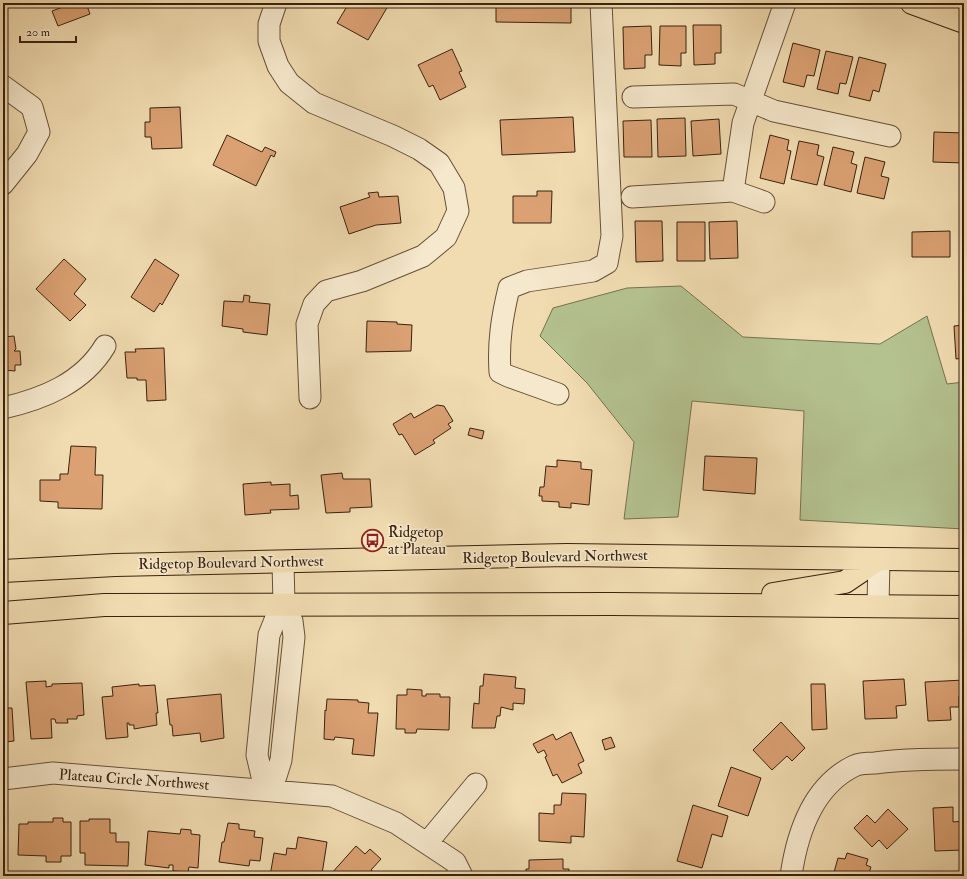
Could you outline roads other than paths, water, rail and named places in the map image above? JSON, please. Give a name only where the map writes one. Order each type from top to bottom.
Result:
[{"type":"main road","points":[[912,3],[964,22]]},
{"type":"main road","name":"Ridgetop Boulevard Northwest","points":[[3,572],[115,565],[567,555],[964,560]]},
{"type":"main road","points":[[704,604],[845,582],[879,559]]},
{"type":"main road","points":[[3,613],[104,605],[704,604],[964,607]]},
{"type":"street","points":[[276,3],[269,24],[269,41],[278,66],[289,83],[314,103],[393,136],[419,149],[439,163],[454,188],[458,211],[446,237],[423,256],[362,281],[326,291],[314,304],[307,324],[310,398]]},
{"type":"street","points":[[558,394],[500,372],[498,350],[502,317],[509,288],[527,281],[593,271],[607,264],[612,236],[602,3]]},
{"type":"street","points":[[733,191],[743,123],[786,3]]},
{"type":"street","points":[[3,86],[32,108],[39,132],[27,154],[3,184]]},
{"type":"street","points":[[633,97],[734,94],[774,111],[890,136]]},
{"type":"street","points":[[632,197],[733,191],[764,202]]},
{"type":"street","points":[[3,408],[22,404],[59,389],[82,373],[98,358],[105,346]]},
{"type":"street","points":[[878,606],[879,559]]},
{"type":"street","points":[[265,790],[257,755],[269,636],[274,620],[284,605],[283,562]]},
{"type":"street","points":[[791,876],[797,842],[808,814],[822,792],[837,777],[855,765],[900,760],[964,759]]},
{"type":"street","name":"Plateau Circle Northwest","points":[[3,779],[53,773],[332,796],[396,823],[455,862],[462,876]]},
{"type":"street","points":[[427,843],[476,784]]},
{"type":"place","name":"Ridgetop at Plateau","points":[[372,541]]}]
